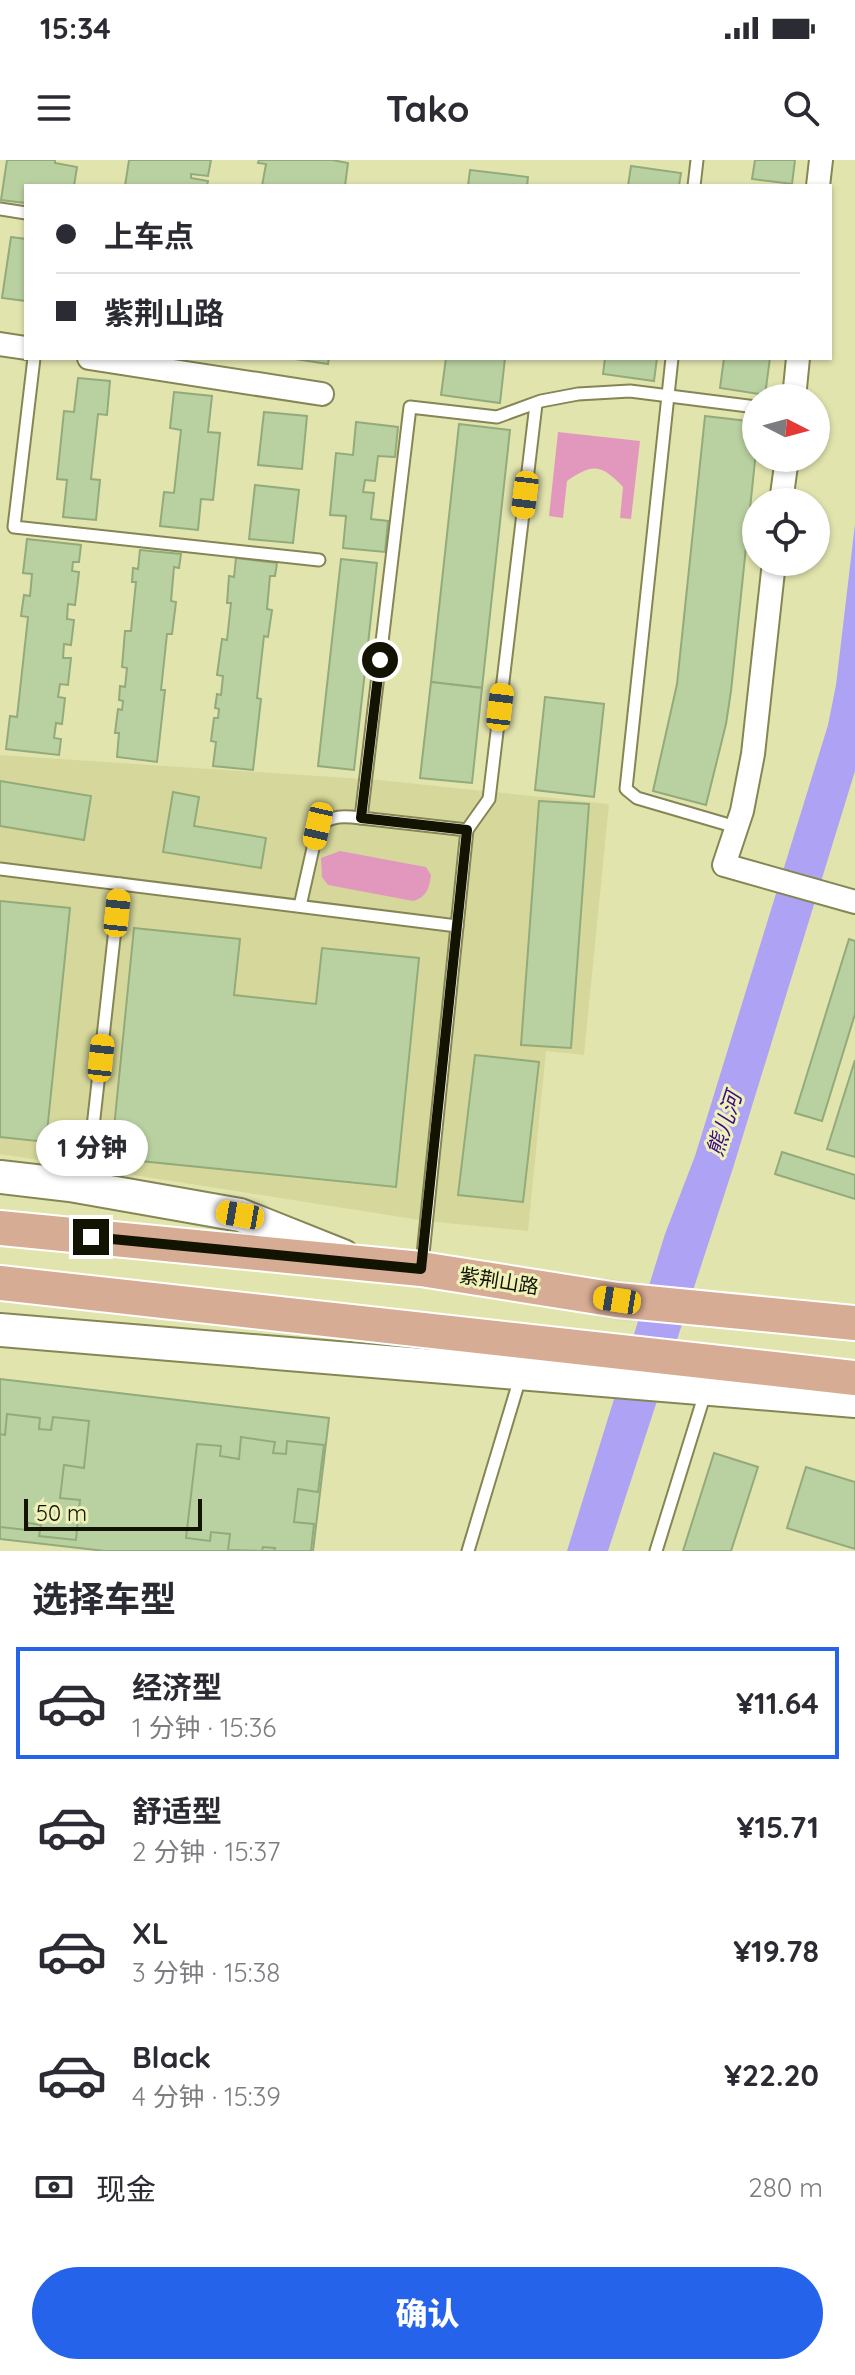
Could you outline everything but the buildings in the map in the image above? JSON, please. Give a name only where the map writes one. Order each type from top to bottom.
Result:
[{"type":"main road","name":"紫荆山路","points":[[0,1228],[421,1269],[617,1300],[855,1323]]},
{"type":"main road","points":[[0,1283],[690,1379],[855,1378]]},
{"type":"street","points":[[818,184],[821,160]]},
{"type":"street","points":[[0,344],[24,348]]},
{"type":"street","points":[[102,360],[322,394]]},
{"type":"street","points":[[795,384],[798,360]]},
{"type":"street","points":[[772,576],[753,754],[724,865],[846,900]]},
{"type":"street","points":[[0,1177],[70,1185],[240,1215],[365,1265]]},
{"type":"street","points":[[0,1330],[526,1358]]},
{"type":"street","points":[[690,1379],[855,1401]]},
{"type":"lane","points":[[694,184],[697,160]]},
{"type":"lane","points":[[0,209],[24,213]]},
{"type":"lane","points":[[34,360],[14,527],[319,560]]},
{"type":"lane","points":[[672,360],[626,789],[637,798],[736,827]]},
{"type":"lane","points":[[361,818],[410,407],[497,417],[578,394],[630,391],[742,405]]},
{"type":"lane","points":[[421,1269],[467,830],[489,799],[536,404]]},
{"type":"lane","points":[[300,906],[318,826],[327,819],[341,816],[467,830]]},
{"type":"lane","points":[[0,869],[457,926]]},
{"type":"lane","points":[[91,1145],[120,884]]},
{"type":"lane","points":[[468,1551],[526,1358]]},
{"type":"lane","points":[[656,1551],[690,1379]]},
{"type":"shaded area","points":[[558,432],[640,441],[631,519],[620,518],[623,487],[609,474],[596,469],[584,471],[567,481],[563,518],[549,516]]},
{"type":"shaded area","points":[[0,755],[379,780],[609,804],[584,1055],[546,1051],[528,1231],[426,1221],[0,1154]]},
{"type":"shaded area","points":[[340,851],[426,867],[431,875],[428,888],[413,901],[328,885],[322,877],[321,858]]},
{"type":"water","name":"熊儿河","points":[[855,524],[855,771],[733,1168],[608,1551],[567,1551],[665,1234],[695,1156],[828,725],[836,685]]},
{"type":"route","points":[[91,1237],[421,1269],[467,830],[361,818],[380,660]]}]
